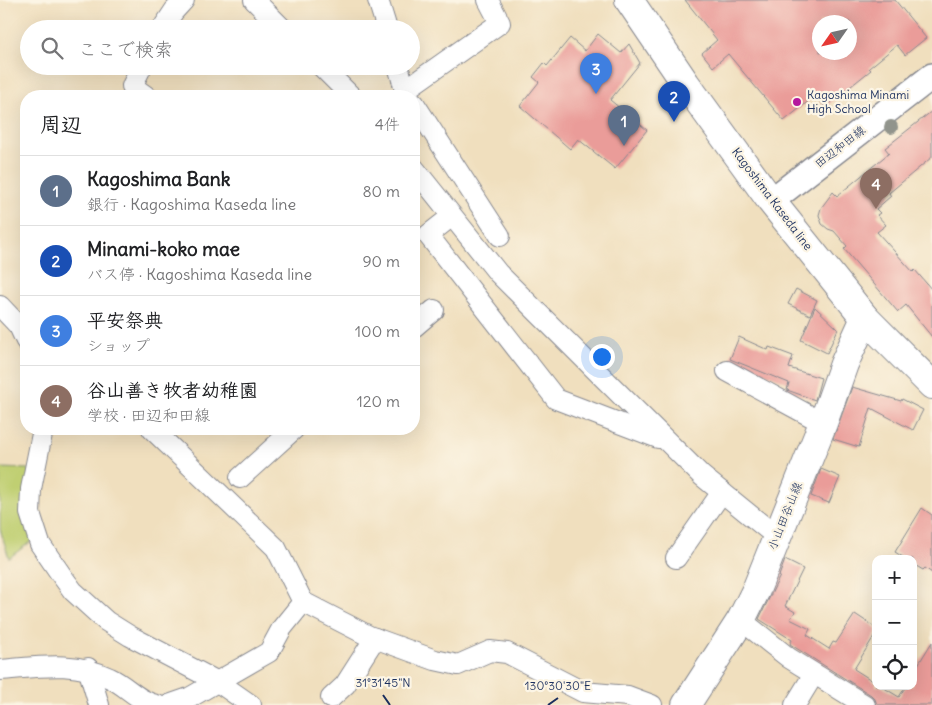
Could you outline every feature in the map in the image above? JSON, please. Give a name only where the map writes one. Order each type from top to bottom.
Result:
[{"type":"main road","name":"Kagoshima Kaseda line","points":[[629,0],[686,84],[771,201],[865,318],[932,384]]},
{"type":"main road","name":"小山田谷山線","points":[[686,705],[741,620],[756,590],[823,424],[844,364],[865,318]]},
{"type":"street","points":[[168,20],[184,0]]},
{"type":"street","points":[[254,0],[274,20]]},
{"type":"street","points":[[378,0],[384,20]]},
{"type":"street","points":[[417,90],[500,24],[488,0]]},
{"type":"street","points":[[138,75],[132,86],[138,90]]},
{"type":"street","points":[[330,75],[345,90]]},
{"type":"street","points":[[401,75],[407,90]]},
{"type":"street","name":"田辺和田線","points":[[771,201],[932,76]]},
{"type":"street","points":[[420,113],[500,236]]},
{"type":"street","points":[[420,176],[498,274],[702,476],[777,537]]},
{"type":"street","points":[[452,216],[428,235],[556,399],[667,441]]},
{"type":"street","points":[[0,306],[20,328]]},
{"type":"street","points":[[420,322],[434,310]]},
{"type":"street","points":[[727,371],[823,424]]},
{"type":"street","points":[[42,435],[31,489],[30,513],[40,544],[73,591],[106,621],[130,636],[218,682],[251,705]]},
{"type":"street","points":[[158,435],[276,548],[303,602],[375,638],[436,660],[458,665],[490,651],[507,653],[583,692],[628,696],[652,705]]},
{"type":"street","points":[[240,478],[287,435]]},
{"type":"street","points":[[676,558],[722,492]]},
{"type":"street","points":[[170,705],[189,698],[269,652],[282,628],[303,602]]},
{"type":"street","points":[[741,620],[789,658],[865,705]]},
{"type":"street","points":[[331,698],[345,685],[375,638]]},
{"type":"street","points":[[0,670],[61,665],[88,668],[112,679],[148,704],[157,705]]},
{"type":"street","points":[[88,668],[99,705]]},
{"type":"street","points":[[795,705],[814,674]]},
{"type":"green space","points":[[0,468],[29,469],[33,540],[9,558],[0,529]]},
{"type":"building","points":[[685,0],[895,0],[926,38],[905,55],[897,45],[869,68],[871,70],[825,107],[816,95],[784,121],[728,54],[713,67],[702,53],[717,40]]},
{"type":"building","points":[[598,34],[621,53],[629,44],[640,63],[610,100],[647,130],[615,169],[578,139],[570,149],[520,106],[539,82],[533,77],[544,63],[547,66],[570,38],[585,51]]},
{"type":"building","points":[[932,111],[932,157],[889,193],[891,196],[876,209],[880,213],[877,215],[886,225],[877,232],[932,290],[932,337],[906,305],[898,312],[844,249],[847,246],[834,231],[822,224],[819,215],[821,208],[833,192],[837,196],[889,153],[885,148]]},
{"type":"building","points":[[796,289],[817,300],[810,315],[788,304]]},
{"type":"building","points":[[815,307],[838,329],[827,353],[801,340]]},
{"type":"building","points":[[739,337],[768,350],[769,347],[793,356],[789,368],[821,378],[815,400],[787,390],[789,383],[730,359]]},
{"type":"building","points":[[852,387],[901,401],[902,399],[923,410],[913,430],[871,408],[859,447],[833,439]]},
{"type":"building","points":[[821,469],[840,477],[829,503],[811,496]]},
{"type":"building","points":[[922,508],[932,515],[932,573],[925,568],[923,570],[917,566],[917,555],[900,555],[895,552]]},
{"type":"building","points":[[785,560],[803,569],[785,606],[795,612],[790,619],[810,629],[807,635],[829,649],[833,642],[836,643],[855,614],[872,625],[872,640],[854,669],[872,680],[872,690],[888,690],[899,697],[903,690],[917,690],[917,666],[932,642],[932,705],[877,705],[871,695],[790,644],[792,640],[759,619]]},
{"type":"waterway","points":[[50,454],[51,435]]},
{"type":"place","name":"平安祭典","points":[[596,94]]},
{"type":"place","name":"Kagoshima Minami High School","points":[[797,102]]},
{"type":"place","name":"Minami-koko mae","points":[[674,122]]},
{"type":"place","name":"Kagoshima Bank","points":[[624,146]]},
{"type":"place","name":"谷山善き牧者幼稚園","points":[[876,209]]}]
